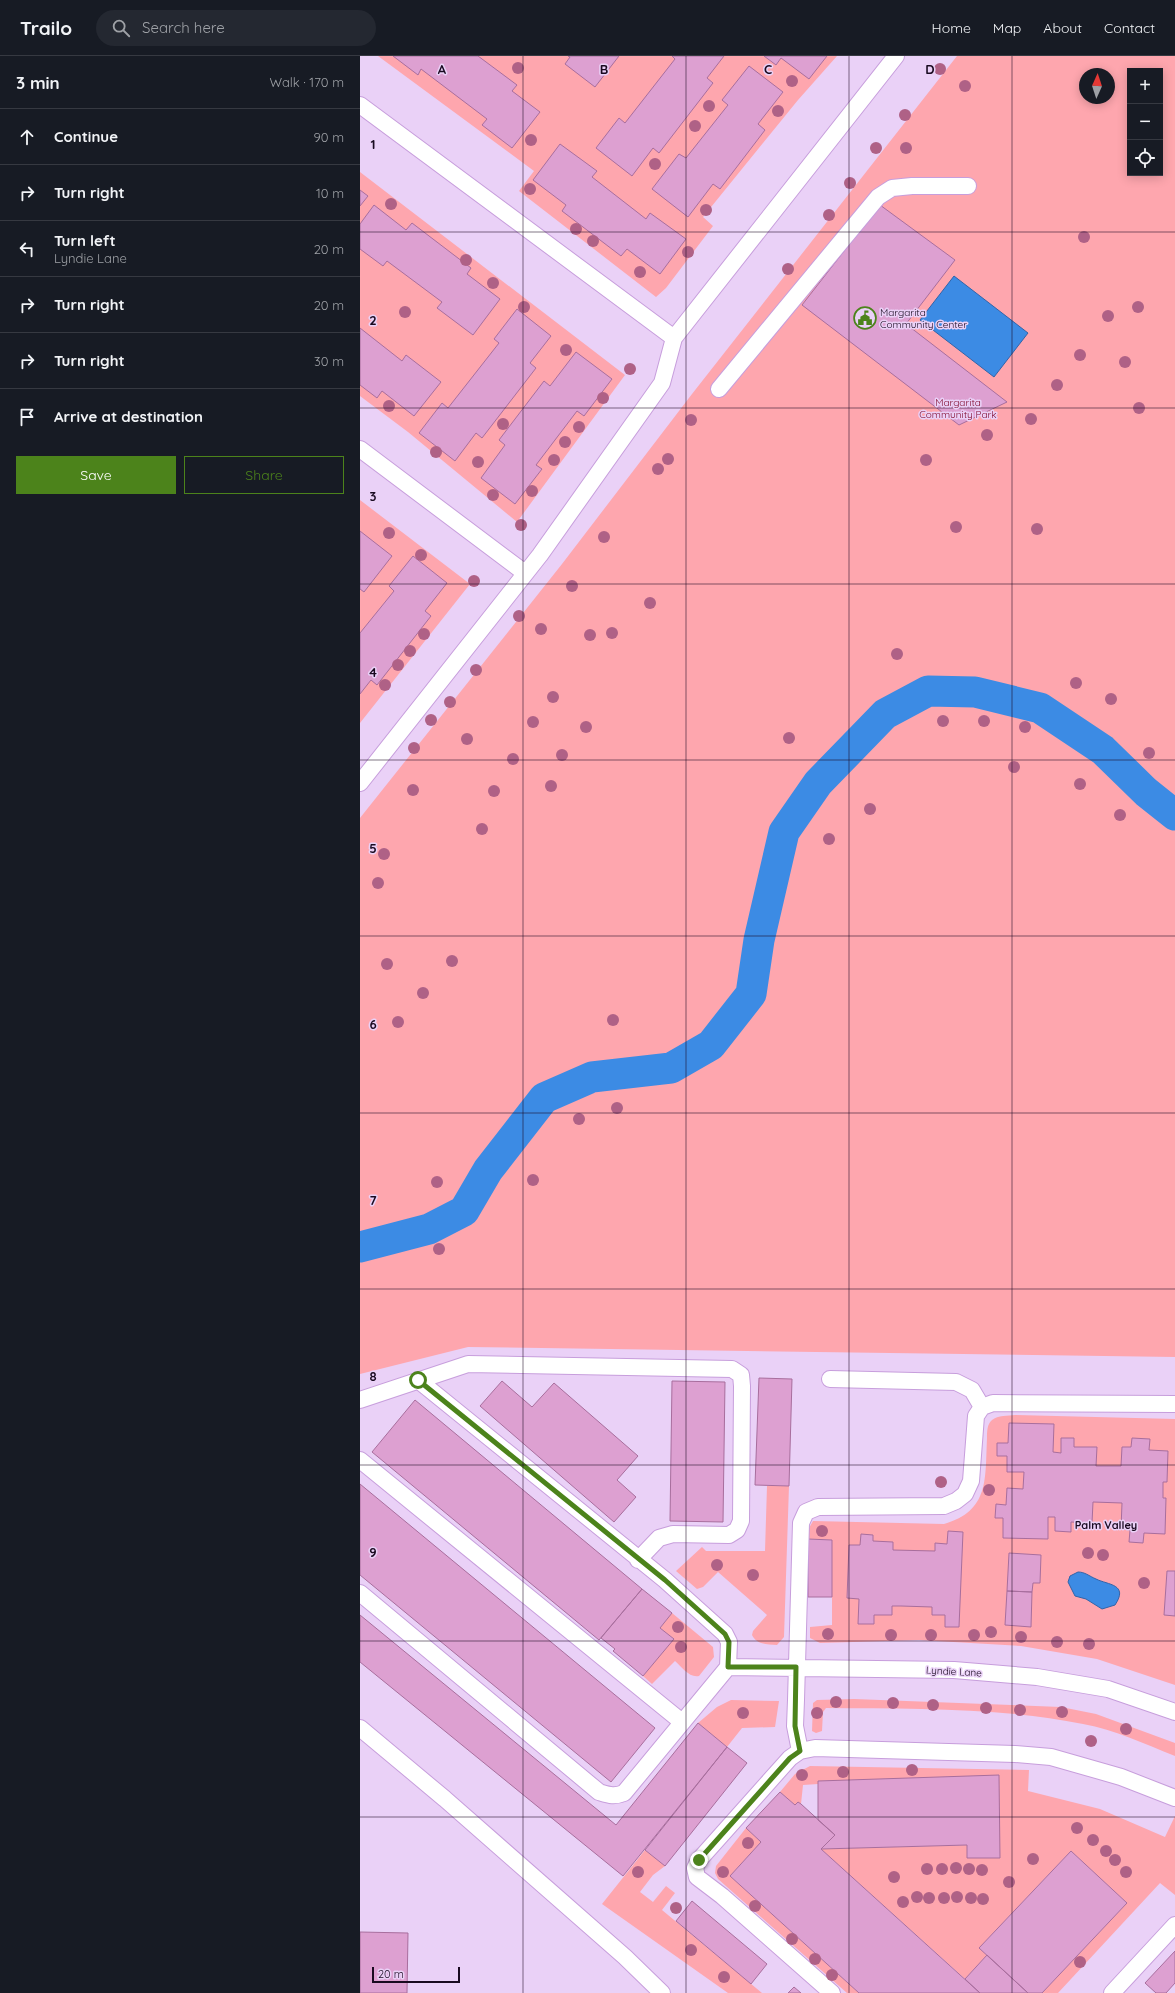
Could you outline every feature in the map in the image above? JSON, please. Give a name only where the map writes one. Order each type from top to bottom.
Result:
[{"type":"lane","points":[[360,783],[525,573],[662,383],[674,338],[896,56]]},
{"type":"lane","points":[[360,105],[674,338]]},
{"type":"lane","points":[[718,389],[878,197],[892,188],[912,186],[968,186]]},
{"type":"lane","points":[[360,449],[525,573]]},
{"type":"lane","points":[[360,1400],[468,1364],[490,1363],[732,1369],[741,1375],[741,1521],[737,1530],[729,1535],[672,1534],[659,1538],[638,1560]]},
{"type":"lane","points":[[830,1379],[956,1382],[972,1390],[982,1407]]},
{"type":"lane","points":[[360,1593],[599,1792],[616,1796],[624,1792],[728,1667],[729,1642],[725,1634],[665,1580],[638,1560],[418,1380]]},
{"type":"lane","points":[[800,1751],[795,1726],[796,1667],[802,1523],[806,1512],[818,1508],[944,1506],[956,1501],[965,1494],[971,1481],[976,1416],[982,1407],[993,1403],[1175,1404]]},
{"type":"lane","points":[[360,1460],[682,1722]]},
{"type":"lane","name":"Lyndie Lane","points":[[728,1667],[954,1670],[1037,1677],[1108,1689],[1175,1712]]},
{"type":"lane","points":[[360,1728],[445,1799],[625,1957],[662,1993]]},
{"type":"lane","points":[[832,1993],[722,1896],[697,1877],[695,1868],[704,1854],[790,1758],[800,1751],[815,1748],[1007,1754],[1051,1757],[1121,1777],[1175,1798]]},
{"type":"lane","points":[[1112,1993],[1175,1925]]},
{"type":"green space","points":[[378,56],[837,56],[798,100],[703,217],[713,226],[666,288],[656,297],[519,191],[534,171]]},
{"type":"green space","name":"Margarita Community Park","points":[[957,56],[1175,56],[1175,1357],[468,1347],[360,1374],[360,818],[562,564],[692,394]]},
{"type":"green space","points":[[360,172],[625,375],[517,522],[408,432],[360,396]]},
{"type":"green space","points":[[360,500],[470,584],[360,723]]},
{"type":"green space","points":[[1015,1415],[1175,1419],[1175,1685],[1097,1659],[1021,1646],[919,1640],[820,1643],[810,1638],[810,1627],[832,1625],[832,1540],[808,1539],[809,1528],[813,1521],[944,1524],[959,1518],[970,1511],[977,1502],[982,1491],[985,1479],[987,1431],[989,1424],[997,1417]]},
{"type":"green space","points":[[767,1486],[789,1486],[784,1637],[777,1645],[759,1642],[754,1638],[752,1635],[753,1631],[767,1615],[718,1572],[703,1587],[697,1589],[676,1571],[702,1547],[706,1551],[765,1551]]},
{"type":"green space","points":[[672,1613],[713,1647],[714,1657],[699,1676],[689,1674],[675,1661],[652,1684],[643,1676],[673,1639],[660,1628]]},
{"type":"green space","points":[[854,1699],[1061,1707],[1096,1714],[1175,1743],[1175,1756],[1107,1730],[1051,1718],[1019,1714],[923,1709],[826,1708],[823,1712],[822,1731],[816,1733],[812,1731],[813,1703],[817,1700]]},
{"type":"green space","points":[[731,1700],[779,1701],[775,1727],[742,1728],[727,1747],[698,1723],[717,1707]]},
{"type":"green space","points":[[810,1766],[1029,1770],[1028,1791],[1100,1809],[1165,1837],[1175,1816],[1175,1895],[1160,1883],[1058,1993],[1042,1993],[1127,1903],[1071,1851],[979,1948],[987,1955],[965,1979],[821,1849],[967,1845],[967,1858],[1000,1858],[818,1781],[818,1784],[803,1785],[801,1804],[798,1802],[795,1805],[780,1792],[795,1774]]},
{"type":"green space","points":[[746,1828],[761,1842],[730,1876],[859,1993],[847,1993],[718,1879],[715,1873],[716,1866]]},
{"type":"green space","points":[[645,1850],[665,1866],[653,1875],[640,1892],[653,1902],[666,1886],[675,1893],[662,1910],[762,1993],[728,1993],[602,1904]]},
{"type":"water","points":[[954,276],[1028,333],[994,377],[920,320]]},
{"type":"water","points":[[1078,1572],[1085,1573],[1115,1586],[1120,1593],[1115,1605],[1102,1609],[1086,1599],[1075,1596],[1068,1582],[1070,1576]]},
{"type":"building","points":[[393,56],[478,56],[517,85],[512,91],[540,112],[512,148],[482,125],[487,119],[421,69],[418,75]]},
{"type":"building","points":[[568,56],[619,56],[595,87],[565,64],[570,57]]},
{"type":"building","points":[[672,56],[724,56],[707,78],[713,83],[659,153],[653,148],[632,176],[596,148],[619,118],[625,123],[675,59]]},
{"type":"building","points":[[764,56],[827,56],[809,79],[781,58],[776,65]]},
{"type":"building","points":[[749,66],[783,92],[758,124],[765,130],[720,189],[713,184],[688,217],[652,189],[679,154],[686,158],[728,105],[722,100]]},
{"type":"building","points":[[560,144],[597,171],[592,177],[646,219],[650,213],[686,239],[660,274],[627,249],[621,256],[562,211],[566,205],[533,180]]},
{"type":"building","points":[[360,190],[368,196],[360,206]]},
{"type":"building","points":[[374,205],[406,230],[412,223],[471,268],[467,274],[500,299],[473,335],[437,308],[442,302],[387,261],[383,266],[360,249],[360,224]]},
{"type":"building","name":"Margarita Community Center","points":[[880,205],[955,260],[906,324],[1007,402],[959,425],[802,305]]},
{"type":"building","points":[[517,309],[551,336],[530,363],[536,368],[482,438],[476,433],[455,461],[419,433],[442,403],[448,408],[499,343],[494,339]]},
{"type":"building","points":[[360,328],[402,361],[406,355],[441,382],[414,416],[382,391],[377,398],[360,385]]},
{"type":"building","points":[[576,352],[612,379],[584,416],[577,411],[536,465],[542,469],[515,504],[481,478],[505,445],[499,440],[544,381],[550,386]]},
{"type":"building","points":[[360,531],[392,556],[364,592],[360,589]]},
{"type":"building","points":[[413,556],[447,583],[425,611],[431,616],[377,685],[371,680],[360,694],[360,633],[394,591],[389,586]]},
{"type":"building","points":[[759,1378],[792,1379],[789,1486],[755,1485]]},
{"type":"building","points":[[502,1381],[532,1407],[554,1383],[638,1456],[617,1480],[636,1497],[614,1522],[480,1406]]},
{"type":"building","points":[[672,1381],[725,1382],[723,1522],[670,1521]]},
{"type":"building","points":[[415,1400],[642,1589],[599,1640],[372,1452]]},
{"type":"building","points":[[1009,1423],[1054,1424],[1053,1452],[1061,1453],[1061,1438],[1074,1438],[1074,1447],[1097,1447],[1096,1466],[1121,1466],[1122,1447],[1131,1447],[1132,1438],[1150,1439],[1149,1450],[1168,1451],[1167,1482],[1163,1482],[1163,1498],[1166,1498],[1165,1534],[1144,1533],[1143,1543],[1129,1542],[1130,1530],[1121,1529],[1122,1503],[1093,1502],[1092,1523],[1071,1522],[1071,1532],[1055,1531],[1055,1517],[1048,1517],[1048,1539],[1003,1538],[1003,1518],[995,1518],[996,1504],[1006,1505],[1007,1488],[1023,1489],[1024,1472],[1007,1472],[1007,1456],[997,1456],[997,1443],[1008,1443]]},
{"type":"building","points":[[360,1484],[655,1728],[611,1782],[360,1575]]},
{"type":"building","points":[[948,1531],[963,1532],[959,1627],[945,1627],[945,1615],[932,1615],[932,1607],[901,1606],[892,1606],[892,1615],[874,1615],[874,1624],[858,1624],[859,1599],[847,1598],[849,1545],[860,1545],[861,1534],[873,1535],[873,1541],[893,1542],[893,1550],[935,1551],[935,1543],[947,1544]]},
{"type":"building","points":[[808,1539],[832,1540],[832,1597],[808,1597]]},
{"type":"building","points":[[1009,1553],[1041,1555],[1040,1583],[1033,1583],[1032,1592],[1007,1591]]},
{"type":"building","points":[[1167,1571],[1175,1571],[1175,1616],[1164,1615]]},
{"type":"building","points":[[642,1589],[672,1613],[660,1628],[674,1639],[643,1676],[613,1651],[615,1649],[601,1638]]},
{"type":"building","points":[[1007,1591],[1032,1592],[1031,1627],[1005,1625]]},
{"type":"building","points":[[360,1615],[616,1825],[698,1723],[727,1747],[623,1876],[360,1662]]},
{"type":"building","points":[[727,1747],[747,1763],[665,1866],[645,1850]]},
{"type":"building","points":[[999,1775],[1000,1858],[967,1858],[967,1845],[821,1849],[835,1835],[818,1820],[818,1781]]},
{"type":"building","points":[[780,1792],[795,1805],[798,1802],[801,1804],[835,1835],[821,1849],[980,1993],[859,1993],[730,1876],[761,1842],[746,1828]]},
{"type":"building","points":[[1071,1851],[1127,1903],[1042,1993],[1028,1993],[979,1948]]},
{"type":"building","points":[[692,1901],[767,1964],[751,1984],[676,1921]]},
{"type":"building","points":[[360,1932],[408,1933],[407,1993],[360,1993]]},
{"type":"building","points":[[1175,1951],[1175,1983],[1166,1993],[1156,1993],[1145,1983]]},
{"type":"building","points":[[987,1955],[1028,1993],[980,1993],[965,1979]]},
{"type":"building","points":[[794,1987],[801,1993],[788,1993]]},
{"type":"waterway","points":[[360,1247],[429,1229],[464,1211],[488,1170],[544,1098],[592,1077],[671,1068],[711,1045],[751,994],[759,940],[784,832],[818,783],[885,714],[928,691],[975,692],[1040,708],[1103,750],[1146,792],[1175,815]]},
{"type":"place","name":"Margarita Community Center","points":[[865,318]]},
{"type":"district","name":"Palm Valley","points":[[1106,1525]]},
{"type":"route","points":[[418,1380],[638,1560],[665,1580],[725,1634],[729,1642],[728,1667],[796,1667],[795,1726],[800,1751],[790,1758],[699,1860]]}]
